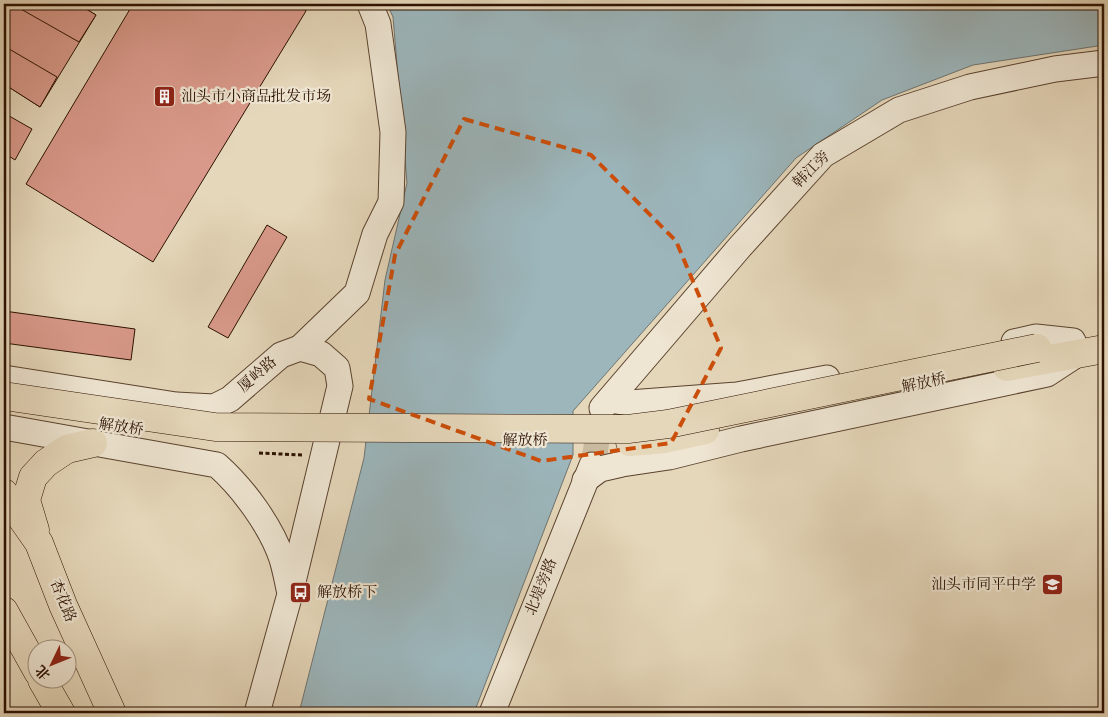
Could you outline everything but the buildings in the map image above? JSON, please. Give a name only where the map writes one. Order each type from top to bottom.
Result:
[{"type":"main road","points":[[1075,348],[1104,335]]},
{"type":"main road","points":[[1038,354],[1075,348],[1104,349]]},
{"type":"main road","name":"解放桥","points":[[4,396],[215,428],[628,429],[668,424],[1038,354]]},
{"type":"main road","name":"解放桥","points":[[4,411],[210,441],[630,442],[664,439],[1038,354]]},
{"type":"main road","points":[[39,543],[26,500],[33,477],[46,463],[67,449],[93,443]]},
{"type":"main road","name":"杏花路","points":[[4,493],[39,543],[63,605],[112,713]]},
{"type":"main road","points":[[4,611],[28,654]]},
{"type":"main road","points":[[47,690],[60,713]]},
{"type":"street","name":"厦岭路","points":[[4,378],[176,405],[214,408],[230,399],[281,355],[300,348],[357,293],[375,234],[391,202],[393,132],[378,24],[370,4]]},
{"type":"street","name":"韩江旁","points":[[1075,348],[1036,337],[737,395],[605,404],[739,248],[823,155],[899,110],[970,87],[1055,69],[1104,63]]},
{"type":"street","points":[[257,713],[290,594],[340,386],[337,368],[321,354],[300,348]]},
{"type":"street","name":"北堤旁路","points":[[492,713],[590,470],[670,457],[751,437],[1047,374],[1075,348]]},
{"type":"street","points":[[4,427],[217,464],[236,484],[265,524],[282,559],[290,594]]},
{"type":"path","points":[[259,453],[307,456]]},
{"type":"highlighted area","points":[[464,119],[591,155],[676,241],[721,348],[671,443],[541,461],[369,399],[395,255]]},
{"type":"water","points":[[387,4],[1104,4],[1104,45],[973,65],[882,100],[796,158],[573,411],[573,455],[474,713],[299,713],[364,458],[385,280],[407,183],[393,17]]},
{"type":"tunnel","points":[[594,460],[602,408]]},
{"type":"place","name":"汕头市小商品批发市场","points":[[165,97]]},
{"type":"place","name":"汕头市同平中学","points":[[1052,585]]},
{"type":"place","name":"解放桥下","points":[[301,593]]}]
